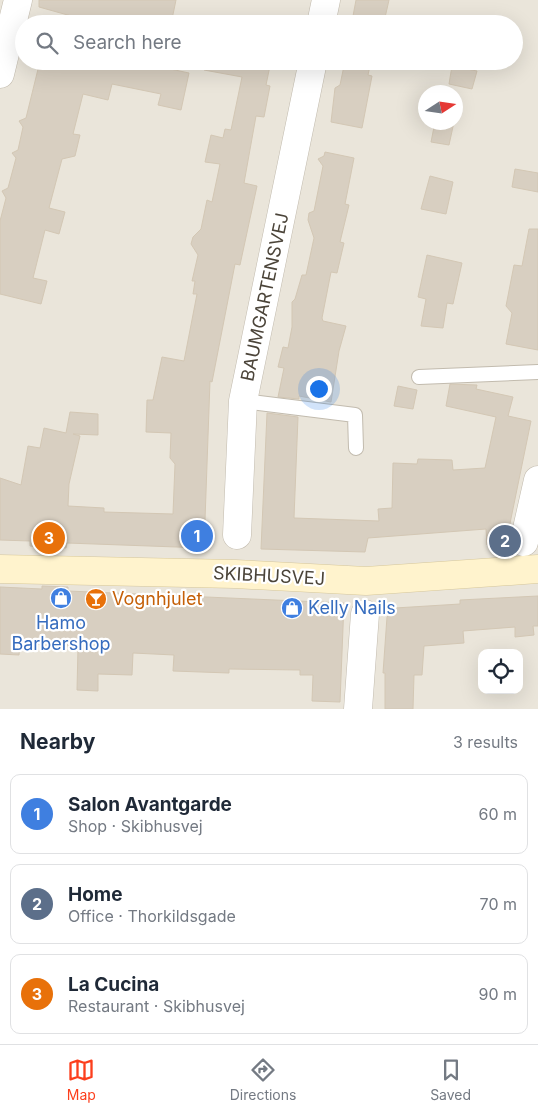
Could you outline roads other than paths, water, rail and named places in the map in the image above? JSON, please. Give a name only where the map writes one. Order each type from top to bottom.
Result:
[{"type":"street","points":[[0,74],[18,0]]},
{"type":"street","points":[[323,15],[326,0]]},
{"type":"street","name":"BAUMGARTENSVEJ","points":[[237,535],[243,401],[312,70]]},
{"type":"street","points":[[524,542],[538,480]]},
{"type":"street","name":"SKIBHUSVEJ","points":[[0,570],[236,574],[366,581],[538,569]]},
{"type":"street","points":[[358,709],[364,614]]},
{"type":"lane","points":[[419,376],[538,372]]},
{"type":"lane","points":[[243,401],[354,415],[356,448]]},
{"type":"place","name":"Salon Avantgarde","points":[[197,536]]},
{"type":"place","name":"La Cucina","points":[[49,538]]},
{"type":"place","name":"Home","points":[[505,541]]},
{"type":"place","name":"Hamo Barbershop","points":[[61,598]]},
{"type":"place","name":"Vognhjulet","points":[[96,599]]},
{"type":"place","name":"Kelly Nails","points":[[292,608]]}]
